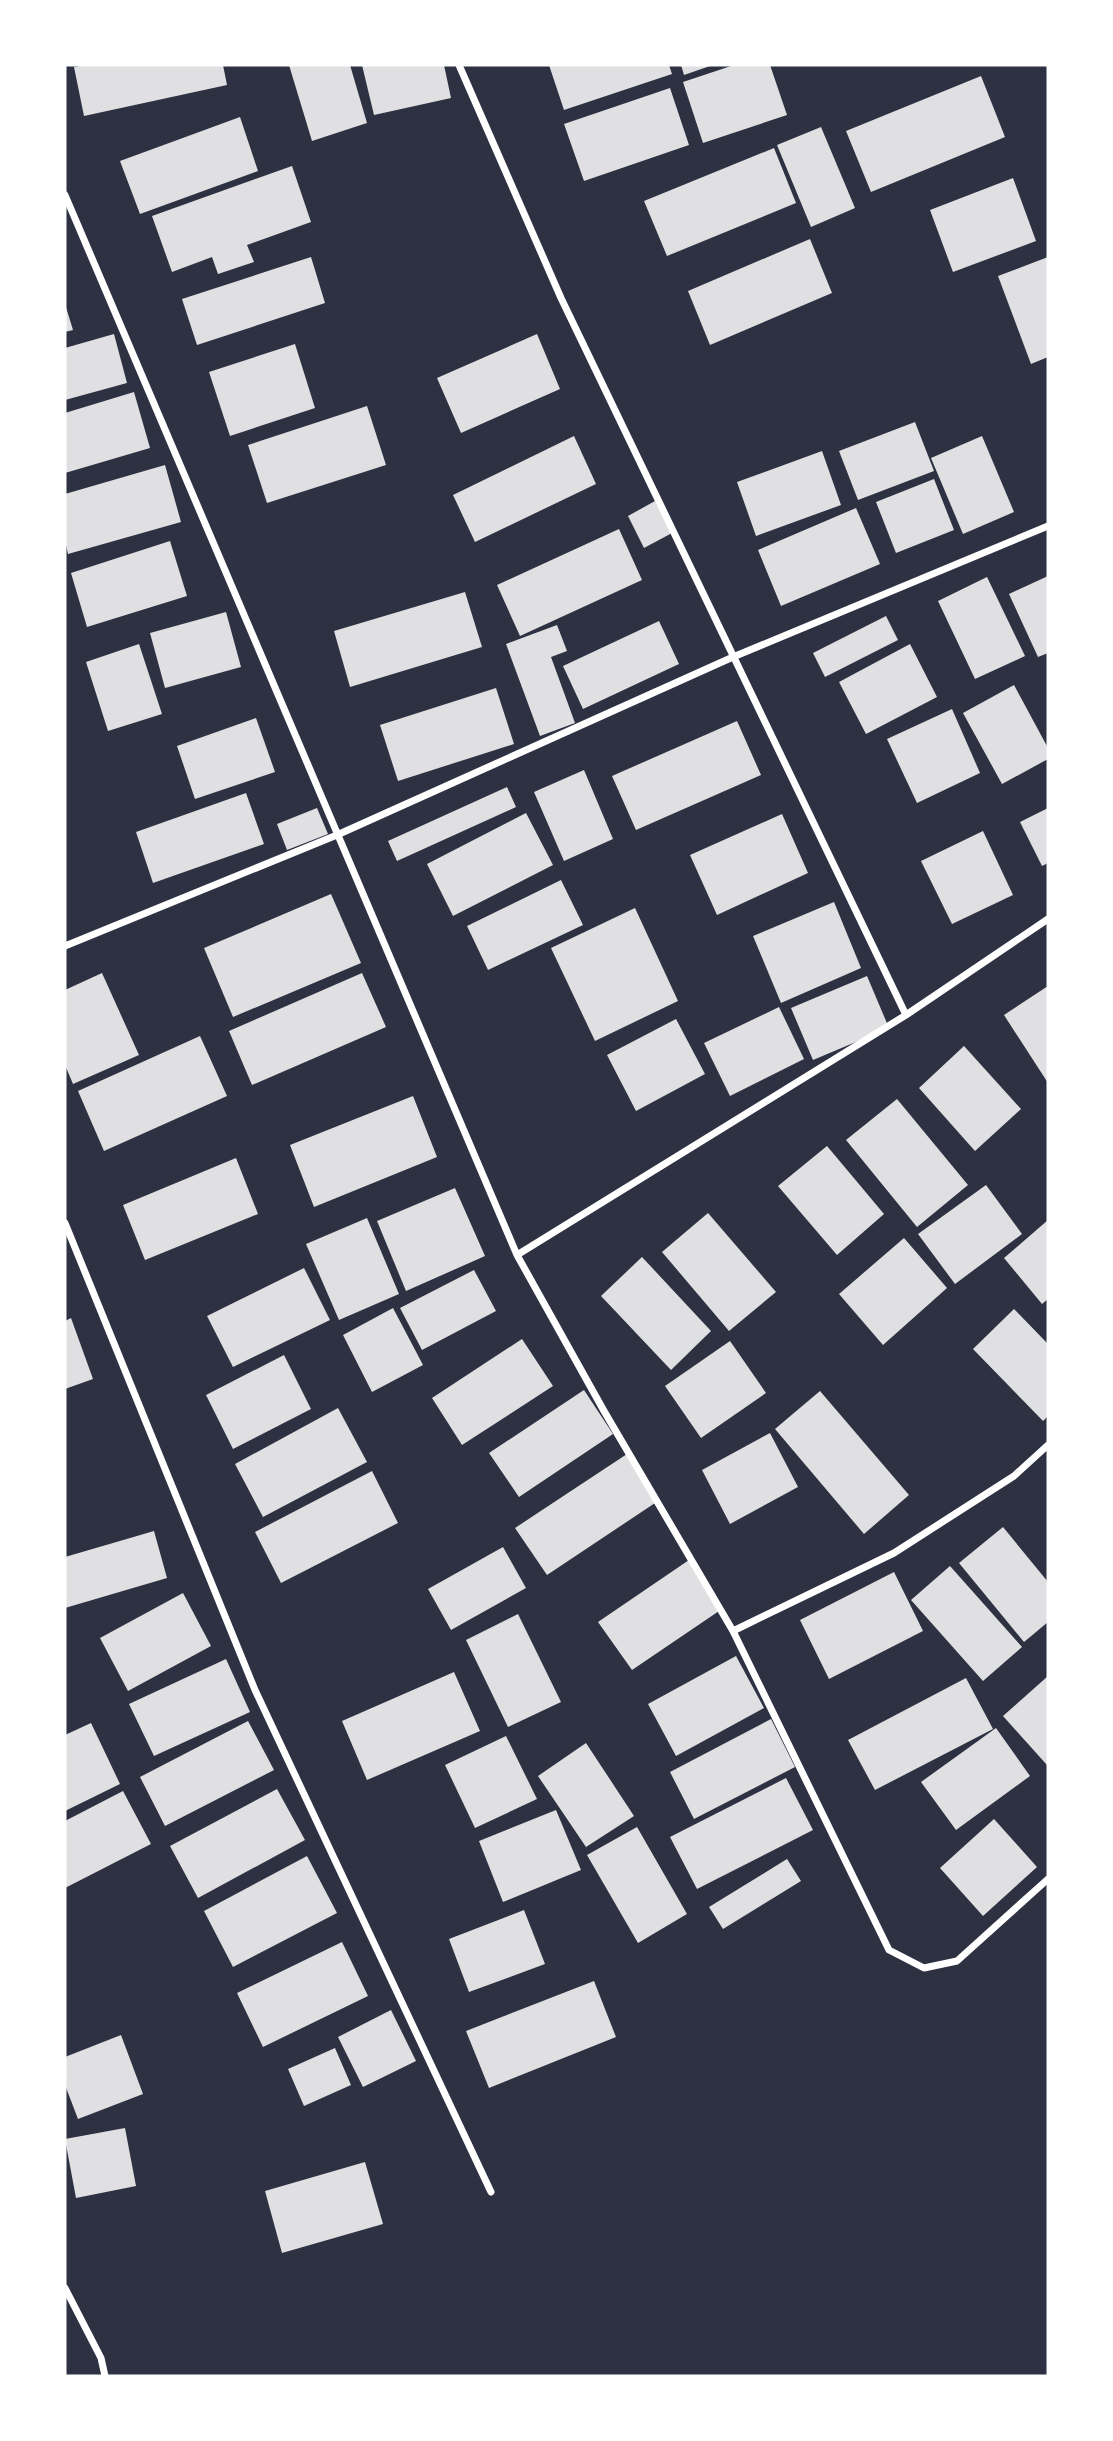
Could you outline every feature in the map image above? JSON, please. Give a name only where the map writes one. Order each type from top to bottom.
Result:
[{"type":"street","points":[[459,65],[562,298],[905,1015]]},
{"type":"street","points":[[65,195],[517,1255],[604,1411],[733,1630],[889,1950],[924,1968],[957,1961],[1048,1879]]},
{"type":"street","points":[[65,946],[337,835],[733,657],[1048,526]]},
{"type":"street","points":[[517,1255],[905,1015],[1048,919]]},
{"type":"street","points":[[65,1223],[255,1690],[491,2192]]},
{"type":"street","points":[[733,1630],[894,1553],[1014,1476],[1048,1445]]},
{"type":"street","points":[[65,2288],[101,2358],[105,2376]]},
{"type":"building","points":[[223,65],[227,85],[84,116],[74,67]]},
{"type":"building","points":[[289,65],[350,65],[367,123],[312,141]]},
{"type":"building","points":[[362,65],[444,65],[451,98],[374,115]]},
{"type":"building","points":[[549,65],[669,65],[672,74],[564,110]]},
{"type":"building","points":[[681,65],[713,65],[684,75]]},
{"type":"building","points":[[734,65],[770,65],[787,115],[703,143],[683,82]]},
{"type":"building","points":[[981,76],[1005,137],[871,192],[846,131]]},
{"type":"building","points":[[670,88],[689,145],[584,181],[564,124]]},
{"type":"building","points":[[240,117],[258,171],[140,214],[120,161]]},
{"type":"building","points":[[821,127],[855,208],[811,227],[777,145]]},
{"type":"building","points":[[774,148],[796,203],[667,256],[644,201]]},
{"type":"building","points":[[292,166],[311,222],[247,245],[254,262],[218,274],[212,257],[172,272],[152,216]]},
{"type":"building","points":[[1013,178],[1036,241],[953,272],[930,210]]},
{"type":"building","points":[[810,239],[832,293],[710,345],[688,291]]},
{"type":"building","points":[[311,257],[325,303],[197,345],[182,299]]},
{"type":"building","points":[[1048,257],[1048,357],[1031,364],[998,276]]},
{"type":"building","points":[[65,304],[73,330],[65,332]]},
{"type":"building","points":[[114,334],[127,383],[65,400],[65,348]]},
{"type":"building","points":[[537,334],[560,389],[461,433],[437,378]]},
{"type":"building","points":[[295,344],[315,408],[230,436],[209,372]]},
{"type":"building","points":[[134,392],[150,448],[65,473],[65,413]]},
{"type":"building","points":[[367,406],[386,465],[267,503],[248,445]]},
{"type":"building","points":[[915,422],[934,471],[858,500],[839,451]]},
{"type":"building","points":[[574,436],[596,484],[475,542],[453,495]]},
{"type":"building","points":[[982,436],[1014,512],[963,534],[931,458]]},
{"type":"building","points":[[822,451],[841,505],[756,536],[737,482]]},
{"type":"building","points":[[165,465],[181,522],[68,554],[65,541],[65,494]]},
{"type":"building","points":[[934,479],[954,530],[896,553],[876,502]]},
{"type":"building","points":[[655,501],[672,533],[644,548],[628,516]]},
{"type":"building","points":[[856,508],[880,564],[781,606],[758,550]]},
{"type":"building","points":[[619,529],[642,580],[520,636],[497,585]]},
{"type":"building","points":[[170,541],[187,596],[87,627],[71,573]]},
{"type":"building","points":[[1048,576],[1048,653],[1038,657],[1009,594]]},
{"type":"building","points":[[987,577],[1025,656],[975,679],[938,601]]},
{"type":"building","points":[[465,592],[482,647],[350,687],[334,631]]},
{"type":"building","points":[[226,612],[241,667],[165,688],[150,633]]},
{"type":"building","points":[[886,616],[898,640],[825,677],[813,653]]},
{"type":"building","points":[[659,621],[679,664],[583,709],[563,666]]},
{"type":"building","points":[[557,625],[567,651],[551,657],[575,723],[540,736],[506,644]]},
{"type":"building","points":[[139,644],[162,714],[108,731],[86,662]]},
{"type":"building","points":[[910,644],[937,697],[866,734],[839,682]]},
{"type":"building","points":[[1014,685],[1048,748],[1048,759],[1002,784],[963,713]]},
{"type":"building","points":[[496,688],[514,744],[398,781],[380,725]]},
{"type":"building","points":[[952,709],[980,773],[917,803],[887,739]]},
{"type":"building","points":[[256,718],[275,772],[195,799],[177,746]]},
{"type":"building","points":[[737,721],[761,775],[636,830],[612,776]]},
{"type":"building","points":[[584,770],[613,839],[564,861],[534,792]]},
{"type":"building","points":[[507,787],[516,807],[397,861],[388,841]]},
{"type":"building","points":[[246,793],[264,844],[153,883],[136,832]]},
{"type":"building","points":[[317,808],[328,834],[287,850],[277,824]]},
{"type":"building","points":[[1048,808],[1048,863],[1042,866],[1020,822]]},
{"type":"building","points":[[526,813],[553,865],[453,916],[427,864]]},
{"type":"building","points":[[782,814],[808,873],[717,915],[690,855]]},
{"type":"building","points":[[983,831],[1013,895],[952,924],[921,861]]},
{"type":"building","points":[[561,880],[583,925],[488,970],[467,926]]},
{"type":"building","points":[[331,894],[361,963],[233,1017],[204,948]]},
{"type":"building","points":[[834,902],[861,968],[781,1003],[753,936]]},
{"type":"building","points":[[635,908],[678,1001],[595,1041],[551,948]]},
{"type":"building","points":[[102,973],[139,1055],[73,1084],[65,1065],[65,990]]},
{"type":"building","points":[[362,973],[386,1027],[252,1085],[229,1031]]},
{"type":"building","points":[[867,976],[889,1028],[813,1060],[791,1008]]},
{"type":"building","points":[[1048,986],[1048,1083],[1004,1015]]},
{"type":"building","points":[[779,1007],[804,1059],[730,1096],[704,1043]]},
{"type":"building","points":[[676,1019],[705,1074],[636,1111],[607,1055]]},
{"type":"building","points":[[200,1036],[227,1096],[104,1151],[78,1091]]},
{"type":"building","points":[[964,1046],[1021,1109],[975,1151],[919,1088]]},
{"type":"building","points":[[413,1096],[437,1157],[314,1207],[290,1145]]},
{"type":"building","points":[[897,1099],[968,1185],[917,1227],[846,1140]]},
{"type":"building","points":[[827,1146],[884,1214],[837,1255],[778,1186]]},
{"type":"building","points":[[236,1158],[258,1214],[145,1260],[123,1205]]},
{"type":"building","points":[[986,1185],[1022,1234],[955,1284],[918,1234]]},
{"type":"building","points":[[455,1188],[485,1256],[406,1291],[377,1221]]},
{"type":"building","points":[[708,1213],[776,1292],[729,1331],[662,1252]]},
{"type":"building","points":[[367,1218],[399,1294],[339,1320],[306,1244]]},
{"type":"building","points":[[1048,1220],[1048,1299],[1042,1304],[1004,1258]]},
{"type":"building","points":[[904,1238],[947,1288],[883,1345],[839,1294]]},
{"type":"building","points":[[642,1257],[711,1331],[671,1370],[601,1296]]},
{"type":"building","points":[[304,1268],[330,1320],[233,1367],[207,1316]]},
{"type":"building","points":[[474,1270],[496,1311],[422,1350],[400,1308]]},
{"type":"building","points":[[393,1308],[423,1365],[372,1392],[343,1335]]},
{"type":"building","points":[[1014,1309],[1048,1344],[1048,1416],[1043,1421],[973,1349]]},
{"type":"building","points":[[71,1318],[93,1379],[65,1389],[65,1321]]},
{"type":"building","points":[[522,1339],[553,1386],[462,1445],[432,1398]]},
{"type":"building","points":[[730,1341],[766,1393],[701,1438],[665,1386]]},
{"type":"building","points":[[284,1355],[311,1409],[233,1449],[206,1395]]},
{"type":"building","points":[[584,1390],[613,1434],[519,1497],[489,1453]]},
{"type":"building","points":[[820,1391],[909,1495],[864,1534],[775,1429]]},
{"type":"building","points":[[338,1408],[367,1462],[263,1517],[235,1464]]},
{"type":"building","points":[[770,1433],[798,1487],[730,1524],[702,1470]]},
{"type":"building","points":[[627,1454],[658,1501],[547,1575],[515,1528]]},
{"type":"building","points":[[372,1471],[398,1523],[281,1583],[255,1532]]},
{"type":"building","points":[[1003,1527],[1048,1582],[1048,1622],[1024,1642],[959,1563]]},
{"type":"building","points":[[154,1531],[167,1578],[65,1608],[65,1557]]},
{"type":"building","points":[[503,1547],[526,1588],[451,1630],[428,1589]]},
{"type":"building","points":[[689,1560],[722,1609],[632,1670],[598,1622]]},
{"type":"building","points":[[950,1566],[1022,1647],[983,1681],[911,1600]]},
{"type":"building","points":[[894,1572],[923,1631],[829,1679],[800,1620]]},
{"type":"building","points":[[183,1593],[211,1646],[128,1691],[100,1638]]},
{"type":"building","points":[[518,1614],[561,1702],[508,1727],[466,1640]]},
{"type":"building","points":[[736,1656],[764,1708],[676,1756],[648,1704]]},
{"type":"building","points":[[226,1659],[250,1712],[154,1756],[129,1704]]},
{"type":"building","points":[[454,1672],[480,1731],[367,1780],[342,1721]]},
{"type":"building","points":[[1048,1676],[1048,1763],[1047,1765],[1003,1716]]},
{"type":"building","points":[[966,1678],[993,1729],[875,1790],[848,1740]]},
{"type":"building","points":[[771,1719],[795,1767],[694,1819],[670,1772]]},
{"type":"building","points":[[248,1721],[274,1770],[165,1826],[140,1777]]},
{"type":"building","points":[[91,1723],[120,1784],[65,1811],[65,1735]]},
{"type":"building","points":[[996,1728],[1030,1776],[956,1830],[921,1782]]},
{"type":"building","points":[[506,1736],[537,1799],[475,1828],[445,1765]]},
{"type":"building","points":[[586,1743],[634,1816],[586,1847],[538,1776]]},
{"type":"building","points":[[786,1778],[813,1830],[697,1889],[670,1837]]},
{"type":"building","points":[[277,1789],[305,1840],[198,1898],[170,1846]]},
{"type":"building","points":[[123,1791],[151,1844],[65,1888],[65,1821]]},
{"type":"building","points":[[556,1810],[581,1870],[503,1902],[479,1841]]},
{"type":"building","points":[[994,1819],[1037,1867],[983,1916],[940,1868]]},
{"type":"building","points":[[637,1827],[687,1914],[638,1943],[587,1855]]},
{"type":"building","points":[[307,1856],[337,1913],[233,1967],[204,1911]]},
{"type":"building","points":[[787,1859],[801,1881],[723,1929],[709,1907]]},
{"type":"building","points":[[524,1910],[545,1964],[469,1992],[449,1939]]},
{"type":"building","points":[[342,1942],[368,1996],[263,2047],[237,1993]]},
{"type":"building","points":[[594,1981],[616,2037],[489,2088],[466,2031]]},
{"type":"building","points":[[391,2010],[416,2061],[363,2087],[338,2037]]},
{"type":"building","points":[[121,2035],[143,2094],[78,2119],[65,2085],[65,2057]]},
{"type":"building","points":[[335,2048],[351,2085],[304,2106],[288,2069]]},
{"type":"building","points":[[125,2128],[136,2186],[76,2198],[65,2139]]},
{"type":"building","points":[[365,2162],[383,2224],[282,2253],[265,2191]]}]
